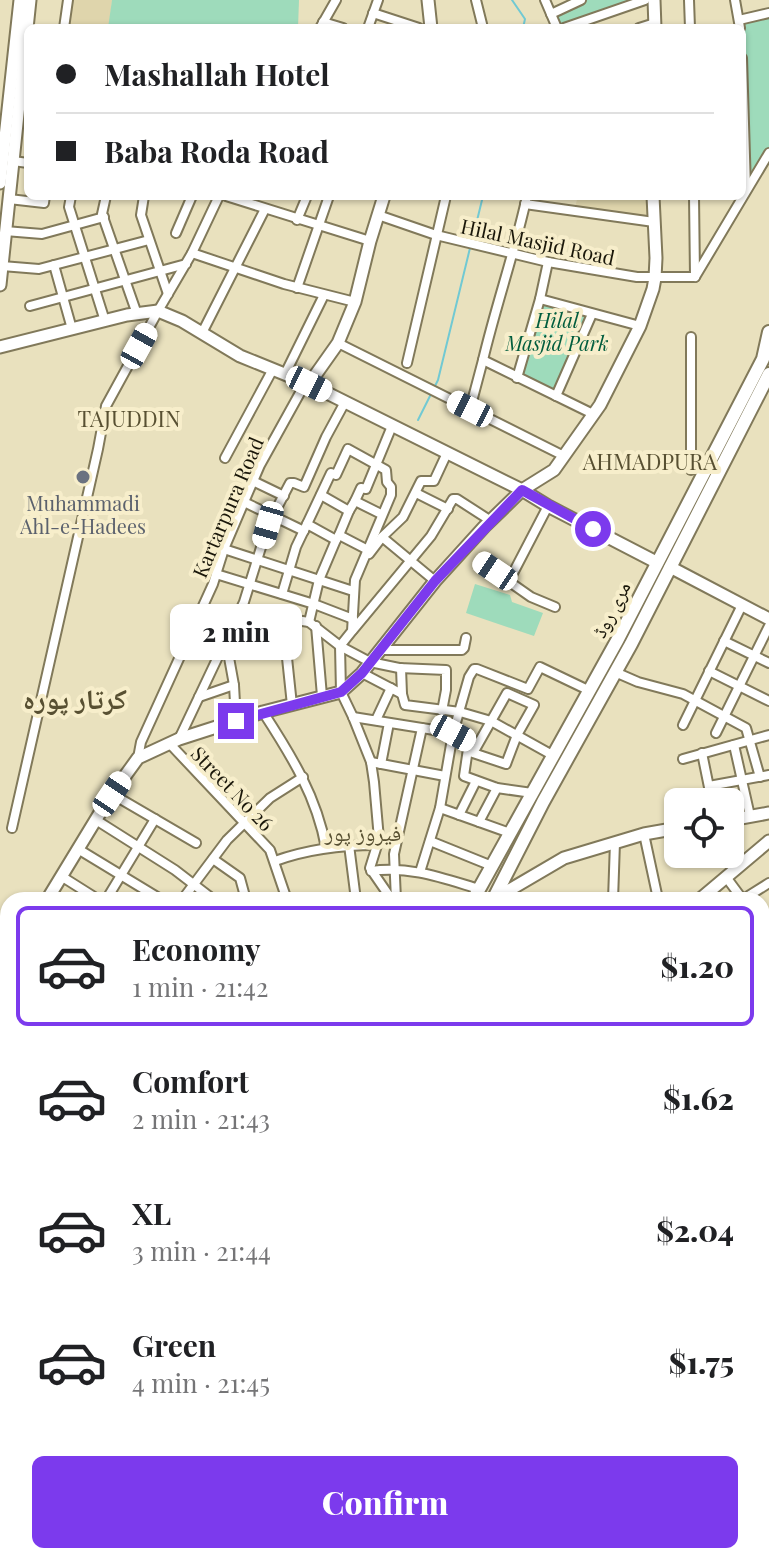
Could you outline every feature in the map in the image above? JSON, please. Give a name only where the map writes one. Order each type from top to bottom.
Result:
[{"type":"main road","name":"مری روڈ","points":[[478,892],[618,639],[766,353],[769,332]]},
{"type":"main road","name":"مری روڈ","points":[[499,892],[543,802],[615,672],[769,374]]},
{"type":"street","points":[[0,285],[13,161],[20,0]]},
{"type":"street","points":[[27,24],[30,0]]},
{"type":"street","points":[[65,24],[68,0]]},
{"type":"street","points":[[323,24],[336,0]]},
{"type":"street","points":[[369,24],[378,0]]},
{"type":"street","points":[[428,0],[431,24]]},
{"type":"street","points":[[476,0],[482,24]]},
{"type":"street","points":[[545,0],[555,24]]},
{"type":"street","points":[[551,14],[581,0]]},
{"type":"street","points":[[576,24],[645,0]]},
{"type":"street","points":[[654,0],[655,24]]},
{"type":"street","points":[[689,0],[690,24]]},
{"type":"street","points":[[735,0],[740,24],[769,13]]},
{"type":"street","points":[[373,13],[407,24]]},
{"type":"street","points":[[0,183],[13,131],[24,46]]},
{"type":"street","points":[[746,191],[769,153]]},
{"type":"street","points":[[13,161],[24,162]]},
{"type":"street","points":[[9,199],[44,203],[44,200]]},
{"type":"street","points":[[70,200],[69,207],[105,321]]},
{"type":"street","points":[[105,200],[102,214],[137,314]]},
{"type":"street","points":[[143,200],[141,215],[168,294]]},
{"type":"street","points":[[176,233],[190,200]]},
{"type":"street","points":[[12,828],[106,406],[192,253],[217,200]]},
{"type":"street","points":[[238,200],[370,241]]},
{"type":"street","points":[[297,220],[305,200]]},
{"type":"street","points":[[297,288],[328,200]]},
{"type":"street","points":[[309,384],[338,343],[355,302],[383,200]]},
{"type":"street","points":[[407,363],[445,200]]},
{"type":"street","points":[[470,409],[526,200],[654,222]]},
{"type":"street","points":[[138,758],[174,742],[263,712],[341,692],[362,673],[435,581],[491,521],[522,490],[554,470],[600,405],[640,326],[655,278],[653,200]]},
{"type":"street","points":[[694,200],[695,277]]},
{"type":"street","points":[[695,277],[741,200]]},
{"type":"street","points":[[202,333],[265,209]]},
{"type":"street","name":"Hilal Masjid Road","points":[[378,215],[436,235],[548,262],[637,277],[695,277]]},
{"type":"street","points":[[5,231],[42,234],[104,217]]},
{"type":"street","points":[[2,266],[39,269],[149,240]]},
{"type":"street","points":[[192,253],[297,288],[355,302]]},
{"type":"street","points":[[517,378],[548,262]]},
{"type":"street","points":[[30,306],[186,264]]},
{"type":"street","points":[[54,265],[72,329]]},
{"type":"street","points":[[225,458],[324,295]]},
{"type":"street","points":[[540,299],[640,326]]},
{"type":"street","points":[[0,347],[158,311],[182,321],[240,356],[309,384],[522,490],[656,562]]},
{"type":"street","points":[[556,396],[592,314]]},
{"type":"street","points":[[691,337],[691,470]]},
{"type":"street","points":[[338,343],[564,456]]},
{"type":"street","points":[[483,360],[593,414]]},
{"type":"street","name":"Kartarpura Road","points":[[52,892],[138,758],[141,742],[216,574],[253,481],[301,391],[309,384]]},
{"type":"street","points":[[174,742],[226,641],[250,584],[268,525],[292,482],[304,487],[345,402]]},
{"type":"street","points":[[322,696],[313,624],[319,580],[349,511],[361,488],[366,489],[392,426]]},
{"type":"street","points":[[282,594],[305,528],[331,473],[336,475],[348,449],[377,464],[386,470],[391,495],[353,591],[352,631]]},
{"type":"street","points":[[361,565],[382,537],[403,517],[421,481],[434,481],[447,453]]},
{"type":"street","points":[[253,481],[284,496]]},
{"type":"street","points":[[416,493],[448,509]]},
{"type":"street","points":[[321,495],[349,511]]},
{"type":"street","points":[[388,892],[371,871],[371,861],[379,839],[374,782],[371,762],[341,692],[340,646],[431,536],[453,499],[491,521]]},
{"type":"street","points":[[355,501],[381,514]]},
{"type":"street","points":[[244,502],[273,516],[368,550]]},
{"type":"street","points":[[509,581],[548,506]]},
{"type":"street","points":[[382,537],[435,581]]},
{"type":"street","points":[[224,549],[353,591]]},
{"type":"street","points":[[481,562],[531,597],[555,607]]},
{"type":"street","points":[[670,567],[769,619]]},
{"type":"street","points":[[216,574],[353,619]]},
{"type":"street","points":[[683,725],[742,605]]},
{"type":"street","points":[[258,619],[289,619],[313,624],[340,646],[370,662],[401,668],[446,670],[442,711]]},
{"type":"street","points":[[289,619],[285,639],[292,705]]},
{"type":"street","points":[[716,733],[769,626]]},
{"type":"street","points":[[380,650],[462,650],[466,638]]},
{"type":"street","points":[[226,641],[285,639]]},
{"type":"street","points":[[226,641],[234,685],[236,721]]},
{"type":"street","points":[[724,641],[769,663]]},
{"type":"street","points":[[420,872],[440,808],[453,733],[469,677],[475,668],[529,689],[540,667],[588,690]]},
{"type":"street","points":[[401,668],[405,705],[460,712],[491,721],[554,756]]},
{"type":"street","points":[[709,671],[769,701]]},
{"type":"street","points":[[615,672],[683,694],[746,728],[764,776],[709,786],[702,753]]},
{"type":"street","points":[[362,673],[402,694]]},
{"type":"street","points":[[199,697],[234,685]]},
{"type":"street","points":[[376,720],[391,688]]},
{"type":"street","points":[[507,693],[532,703],[533,708],[517,735],[506,764],[475,755],[474,751],[507,693]]},
{"type":"street","points":[[401,725],[407,706]]},
{"type":"street","points":[[263,712],[303,777],[326,848]]},
{"type":"street","points":[[353,717],[453,733],[469,742],[464,776],[497,788],[532,793]]},
{"type":"street","points":[[381,764],[389,723]]},
{"type":"street","points":[[394,892],[394,854],[422,728]]},
{"type":"street","points":[[683,759],[769,735]]},
{"type":"street","name":"Street No 26","points":[[174,742],[270,850],[285,892]]},
{"type":"street","points":[[734,745],[750,816]]},
{"type":"street","points":[[371,762],[445,776]]},
{"type":"street","points":[[188,892],[244,822],[270,798],[303,777]]},
{"type":"street","points":[[459,815],[476,781]]},
{"type":"street","points":[[479,822],[497,788]]},
{"type":"street","points":[[112,794],[196,843]]},
{"type":"street","points":[[440,808],[510,833]]},
{"type":"street","points":[[744,817],[769,813]]},
{"type":"street","points":[[111,892],[155,819]]},
{"type":"street","points":[[96,820],[204,892]]},
{"type":"street","points":[[508,892],[564,858],[664,830]]},
{"type":"street","points":[[644,834],[656,892]]},
{"type":"street","points":[[430,841],[492,866]]},
{"type":"street","points":[[613,892],[615,842]]},
{"type":"street","points":[[708,892],[768,843]]},
{"type":"street","points":[[349,845],[355,892]]},
{"type":"street","points":[[275,861],[326,848],[377,845]]},
{"type":"street","points":[[78,849],[149,892]]},
{"type":"street","points":[[213,859],[240,878],[244,892]]},
{"type":"street","points":[[371,871],[393,869],[420,872],[469,892]]},
{"type":"street","points":[[61,876],[86,892]]},
{"type":"street","points":[[726,877],[736,892]]},
{"type":"shaded area","points":[[68,0],[112,0],[109,24],[65,24]]},
{"type":"shaded area","points":[[577,200],[653,200],[654,222],[574,211]]},
{"type":"green space","points":[[112,0],[299,0],[298,24],[109,24]]},
{"type":"green space","points":[[581,0],[645,0],[570,24],[555,24],[551,14]]},
{"type":"green space","points":[[769,13],[769,152],[746,191],[746,24],[740,24],[739,20]]},
{"type":"green space","name":"Hilal Masjid Park","points":[[540,299],[592,314],[556,396],[517,378]]},
{"type":"green space","points":[[475,584],[510,595],[512,602],[543,613],[534,636],[466,613]]},
{"type":"waterway","points":[[512,0],[525,19],[524,24]]},
{"type":"waterway","points":[[472,241],[482,200]]},
{"type":"waterway","points":[[434,388],[470,248]]},
{"type":"waterway","points":[[418,420],[431,394]]},
{"type":"place","name":"Muhammadi Ahl-e-Hadees","points":[[83,477]]},
{"type":"district","name":"TAJUDDIN","points":[[129,418]]},
{"type":"district","name":"AHMADPURA","points":[[650,461]]},
{"type":"district","name":"کرتار پورہ","points":[[75,697]]},
{"type":"district","name":"فیروز پور","points":[[363,832]]},
{"type":"route","points":[[236,721],[341,692],[362,673],[435,581],[522,490],[593,529]]}]
